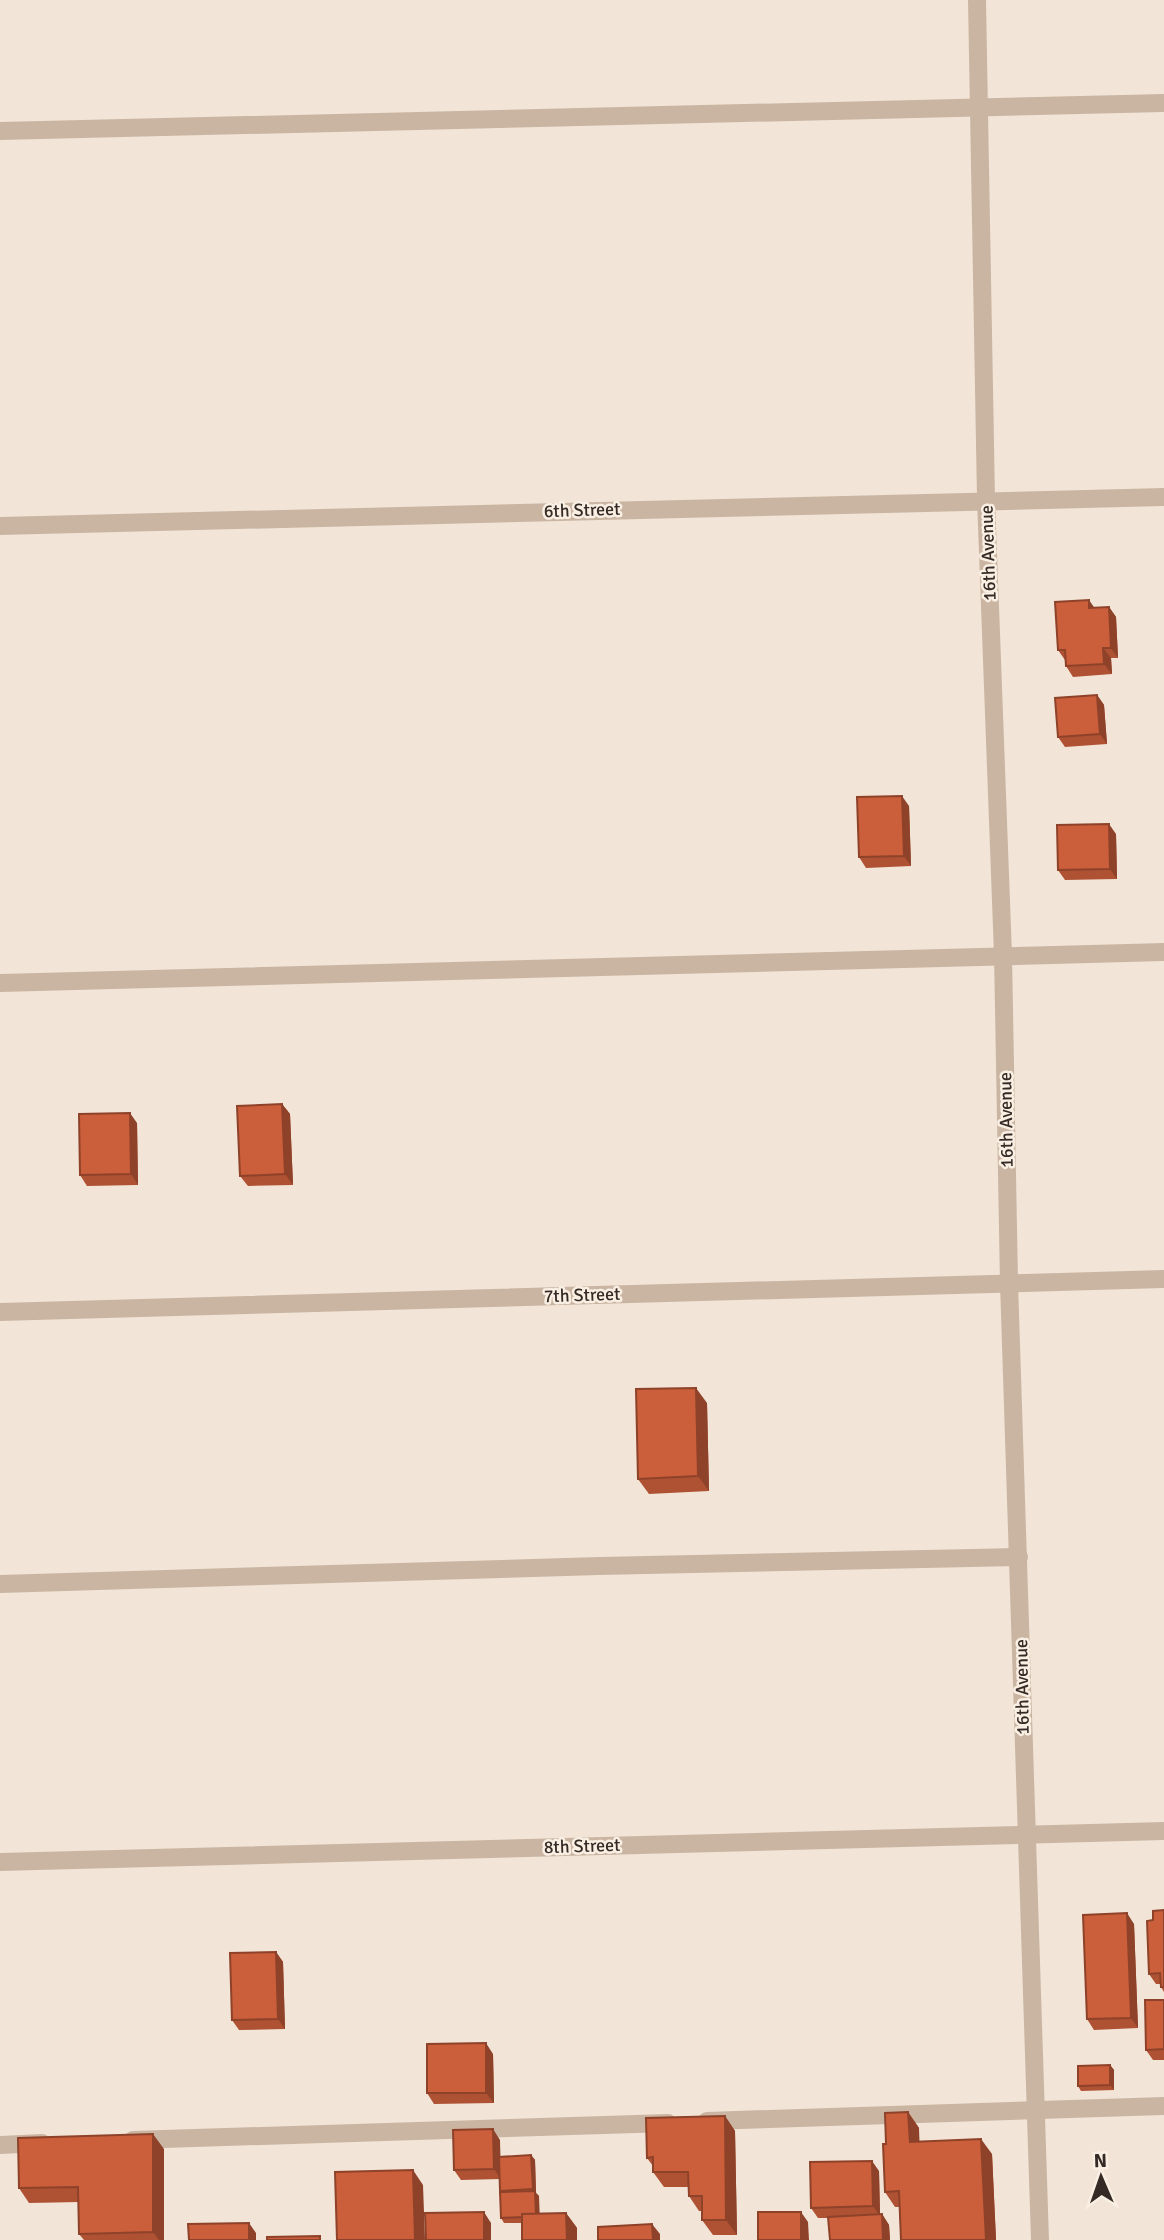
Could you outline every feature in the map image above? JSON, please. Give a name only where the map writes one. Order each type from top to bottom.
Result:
[{"type":"street","name":"16th Avenue","points":[[976,0],[986,499],[1003,955],[1009,1283],[1040,2240]]},
{"type":"street","points":[[0,131],[1164,103]]},
{"type":"street","name":"6th Street","points":[[0,526],[986,499],[1164,497]]},
{"type":"street","points":[[0,983],[1164,952]]},
{"type":"street","name":"7th Street","points":[[0,1312],[1164,1279]]},
{"type":"street","points":[[0,1584],[599,1566],[1019,1557]]},
{"type":"street","name":"8th Street","points":[[0,1862],[1164,1831]]},
{"type":"street","points":[[111,2141],[1164,2106]]},
{"type":"street","points":[[0,2145],[55,2143]]},
{"type":"building","points":[[1089,600],[1089,608],[1109,607],[1111,648],[1103,648],[1104,664],[1066,666],[1065,650],[1058,650],[1055,602]]},
{"type":"building","points":[[1097,695],[1100,734],[1058,737],[1055,698]]},
{"type":"building","points":[[902,796],[904,856],[859,857],[857,797]]},
{"type":"building","points":[[1109,824],[1110,869],[1058,870],[1057,825]]},
{"type":"building","points":[[282,1104],[285,1174],[240,1176],[237,1106]]},
{"type":"building","points":[[130,1113],[131,1174],[80,1175],[79,1114]]},
{"type":"building","points":[[696,1388],[698,1476],[638,1479],[636,1389]]},
{"type":"building","points":[[1164,1910],[1164,1987],[1161,1987],[1160,1973],[1149,1974],[1147,1921],[1153,1920],[1153,1911]]},
{"type":"building","points":[[1127,1913],[1131,2018],[1087,2019],[1083,1915]]},
{"type":"building","points":[[276,1952],[278,2019],[232,2020],[230,1953]]},
{"type":"building","points":[[1145,2000],[1164,2000],[1164,2049],[1146,2050]]},
{"type":"building","points":[[486,2043],[486,2093],[427,2093],[427,2044]]},
{"type":"building","points":[[1110,2065],[1110,2085],[1078,2086],[1078,2066]]},
{"type":"building","points":[[908,2112],[910,2142],[981,2139],[986,2240],[901,2240],[899,2191],[885,2192],[883,2144],[886,2144],[885,2113]]},
{"type":"building","points":[[725,2116],[726,2220],[702,2220],[702,2196],[689,2196],[688,2172],[653,2172],[653,2157],[647,2158],[646,2118]]},
{"type":"building","points":[[493,2129],[494,2169],[454,2170],[453,2130]]},
{"type":"building","points":[[153,2134],[153,2232],[79,2234],[78,2187],[19,2188],[18,2138]]},
{"type":"building","points":[[531,2155],[533,2189],[500,2191],[499,2157]]},
{"type":"building","points":[[872,2161],[873,2206],[811,2208],[810,2162]]},
{"type":"building","points":[[413,2170],[415,2240],[337,2240],[335,2172]]},
{"type":"building","points":[[535,2191],[536,2214],[501,2218],[500,2192]]},
{"type":"building","points":[[484,2212],[484,2240],[426,2240],[425,2213]]},
{"type":"building","points":[[758,2212],[801,2212],[801,2240],[758,2240]]},
{"type":"building","points":[[566,2213],[567,2240],[522,2240],[522,2214]]},
{"type":"building","points":[[882,2214],[883,2240],[830,2240],[828,2217]]},
{"type":"building","points":[[249,2223],[249,2240],[189,2240],[188,2224]]},
{"type":"building","points":[[652,2224],[653,2240],[598,2240],[598,2227]]},
{"type":"building","points":[[320,2236],[320,2240],[267,2240],[267,2237]]}]
